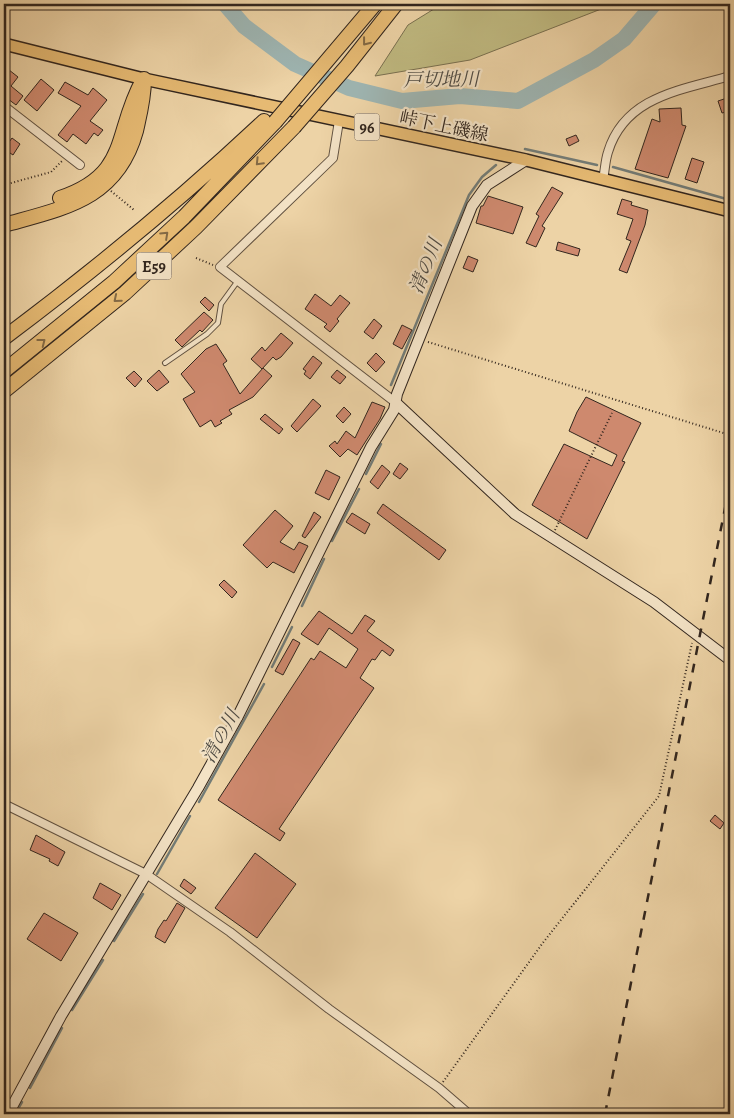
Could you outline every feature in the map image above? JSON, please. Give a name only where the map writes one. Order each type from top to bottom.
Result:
[{"type":"highway","points":[[4,338],[140,233],[270,121],[351,34],[375,4]]},
{"type":"highway","name":"E59","points":[[4,391],[60,348],[125,293],[196,227],[294,127],[347,66],[396,4]]},
{"type":"highway","points":[[4,215],[73,194],[101,176],[111,165],[121,145],[134,97],[144,79]]},
{"type":"highway","points":[[4,224],[84,200],[110,181],[124,162],[134,138],[144,99],[144,79]]},
{"type":"highway","name":"E59","points":[[4,371],[114,282],[184,217],[270,121]]},
{"type":"highway","points":[[4,397],[60,348]]},
{"type":"main road","name":"峠下上磯線","points":[[4,44],[144,79],[526,160],[730,211]]},
{"type":"street","points":[[604,179],[608,152],[621,127],[635,112],[650,100],[730,76]]},
{"type":"street","points":[[4,106],[80,165]]},
{"type":"street","points":[[340,121],[333,158],[220,268],[395,402],[498,501],[550,537],[654,602],[730,660]]},
{"type":"street","points":[[8,1114],[61,1016],[238,716],[371,447],[394,410],[395,402],[418,339],[463,227],[479,194],[493,180],[526,160]]},
{"type":"street","points":[[4,804],[146,874],[230,932],[329,1009],[439,1088],[470,1114]]},
{"type":"lane","points":[[165,363],[206,334],[218,323],[221,304],[237,282]]},
{"type":"path","points":[[4,185],[57,168],[62,162],[63,152]]},
{"type":"path","points":[[111,191],[134,210]]},
{"type":"path","points":[[196,258],[220,268]]},
{"type":"path","points":[[418,339],[730,435]]},
{"type":"path","points":[[550,537],[612,413]]},
{"type":"path","points":[[439,1088],[542,944],[659,796],[695,632]]},
{"type":"shaded area","points":[[442,4],[614,4],[470,60],[375,76],[408,25]]},
{"type":"building","points":[[4,66],[18,77],[11,86],[23,96],[16,105],[4,96]]},
{"type":"building","points":[[41,79],[54,90],[37,111],[24,100]]},
{"type":"building","points":[[65,82],[88,95],[93,88],[107,100],[90,121],[103,130],[98,136],[94,133],[86,144],[73,134],[67,142],[58,135],[81,106],[58,93]]},
{"type":"building","points":[[730,97],[730,111],[722,113],[718,101]]},
{"type":"building","points":[[681,108],[682,125],[686,126],[668,178],[635,169],[652,119],[660,122],[659,109]]},
{"type":"building","points":[[576,135],[579,141],[569,146],[566,139]]},
{"type":"building","points":[[12,138],[20,144],[13,155],[4,149]]},
{"type":"building","points":[[692,158],[704,162],[697,183],[685,179]]},
{"type":"building","points":[[552,187],[563,193],[542,226],[545,228],[536,247],[526,243],[539,216],[536,214]]},
{"type":"building","points":[[488,196],[523,207],[513,234],[476,223],[481,206],[483,206]]},
{"type":"building","points":[[622,199],[632,202],[631,205],[648,210],[645,225],[627,273],[619,270],[631,241],[626,239],[633,219],[617,214]]},
{"type":"building","points":[[558,242],[580,249],[578,256],[556,250]]},
{"type":"building","points":[[468,256],[478,260],[473,272],[463,268]]},
{"type":"building","points":[[315,294],[331,306],[340,295],[350,303],[337,319],[339,321],[330,332],[324,327],[327,324],[305,309]]},
{"type":"building","points":[[205,297],[214,305],[209,311],[200,302]]},
{"type":"building","points":[[204,312],[213,320],[202,332],[200,330],[182,347],[175,340]]},
{"type":"building","points":[[374,319],[382,326],[373,339],[364,332]]},
{"type":"building","points":[[402,325],[412,330],[402,349],[393,344]]},
{"type":"building","points":[[281,333],[293,343],[281,357],[276,360],[273,357],[262,369],[251,359],[262,347],[265,351]]},
{"type":"building","points":[[216,344],[227,361],[223,364],[240,394],[263,368],[272,376],[253,397],[229,410],[232,414],[220,421],[222,423],[215,427],[211,420],[200,427],[183,399],[195,392],[181,374],[206,349]]},
{"type":"building","points":[[376,353],[385,362],[376,372],[367,363]]},
{"type":"building","points":[[313,356],[322,363],[310,379],[304,374],[306,371],[303,369]]},
{"type":"building","points":[[159,370],[169,382],[157,391],[147,381]]},
{"type":"building","points":[[337,370],[346,377],[340,384],[331,377]]},
{"type":"building","points":[[134,371],[142,379],[135,387],[126,378]]},
{"type":"building","points":[[586,397],[641,423],[622,461],[625,462],[587,539],[532,505],[564,444],[612,466],[617,455],[569,431]]},
{"type":"building","points":[[313,399],[321,406],[297,432],[291,426]]},
{"type":"building","points":[[372,402],[385,407],[380,419],[357,455],[348,449],[340,457],[329,446],[335,441],[337,444],[346,431],[355,438]]},
{"type":"building","points":[[344,407],[351,414],[343,423],[336,416]]},
{"type":"building","points":[[265,414],[283,429],[279,434],[260,419]]},
{"type":"building","points":[[400,463],[408,469],[400,479],[393,474]]},
{"type":"building","points":[[382,465],[390,472],[378,489],[370,482]]},
{"type":"building","points":[[326,470],[340,477],[329,500],[315,493]]},
{"type":"building","points":[[383,504],[446,550],[439,560],[377,513]]},
{"type":"building","points":[[275,510],[293,526],[280,542],[294,550],[299,542],[308,546],[294,573],[273,562],[267,568],[243,545]]},
{"type":"building","points":[[314,512],[321,517],[305,538],[302,536]]},
{"type":"building","points":[[352,513],[370,524],[365,534],[346,522]]},
{"type":"building","points":[[224,580],[237,592],[232,598],[219,585]]},
{"type":"building","points":[[319,611],[352,634],[365,615],[375,621],[367,631],[394,650],[390,656],[382,650],[375,660],[372,659],[360,678],[374,688],[279,829],[285,833],[280,841],[218,800],[311,658],[314,660],[320,651],[346,668],[358,649],[329,628],[318,645],[301,634]]},
{"type":"building","points":[[293,639],[300,643],[283,675],[275,671]]},
{"type":"building","points":[[715,815],[724,823],[720,829],[710,821]]},
{"type":"building","points":[[36,835],[65,852],[58,866],[49,861],[50,859],[30,850]]},
{"type":"building","points":[[255,853],[296,884],[257,938],[215,908]]},
{"type":"building","points":[[184,879],[196,888],[191,894],[180,886]]},
{"type":"building","points":[[100,883],[121,895],[112,910],[93,898]]},
{"type":"building","points":[[177,903],[185,908],[165,943],[155,937],[158,929],[164,920],[166,921]]},
{"type":"building","points":[[44,913],[78,933],[61,961],[27,939]]},
{"type":"waterway","name":"戸切地川","points":[[225,4],[244,26],[295,64],[349,88],[402,101],[460,96],[518,101],[594,60],[624,39],[654,4]]},
{"type":"waterway","name":"清の川","points":[[525,149],[597,165]]},
{"type":"waterway","name":"清の川","points":[[391,385],[469,195],[482,177],[496,165]]},
{"type":"waterway","name":"清の川","points":[[613,167],[730,200]]},
{"type":"waterway","name":"清の川","points":[[366,474],[381,444]]},
{"type":"waterway","name":"清の川","points":[[332,541],[359,489]]},
{"type":"waterway","name":"清の川","points":[[302,606],[324,559]]},
{"type":"waterway","name":"清の川","points":[[272,667],[292,627]]},
{"type":"waterway","name":"清の川","points":[[199,802],[264,684]]},
{"type":"waterway","name":"清の川","points":[[157,874],[190,816]]},
{"type":"waterway","name":"清の川","points":[[114,941],[143,894]]},
{"type":"waterway","name":"清の川","points":[[72,1010],[103,960]]},
{"type":"waterway","name":"清の川","points":[[30,1088],[62,1028]]},
{"type":"waterway","name":"清の川","points":[[15,1114],[22,1102]]},
{"type":"railway","points":[[605,1114],[730,483]]}]
